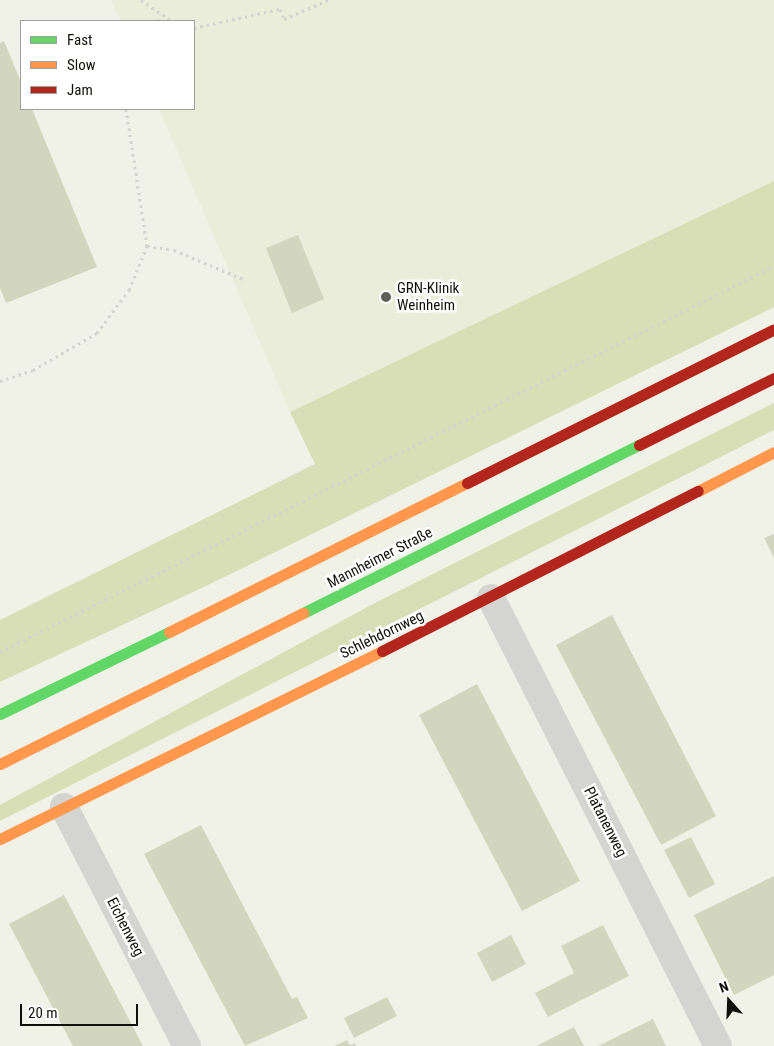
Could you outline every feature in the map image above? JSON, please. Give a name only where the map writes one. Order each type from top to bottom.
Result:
[{"type":"main road","name":"Mannheimer Straße","points":[[0,714],[53,690],[774,329]]},
{"type":"main road","name":"Mannheimer Straße","points":[[0,764],[774,378]]},
{"type":"main road","name":"Schlehdornweg","points":[[0,839],[491,598],[774,452]]},
{"type":"street","name":"Platanenweg","points":[[491,598],[718,1046]]},
{"type":"street","name":"Eichenweg","points":[[64,807],[187,1046]]},
{"type":"path","points":[[141,0],[160,15],[170,20]]},
{"type":"path","points":[[195,28],[280,9],[284,19],[328,0]]},
{"type":"path","points":[[157,20],[160,15]]},
{"type":"path","points":[[0,381],[33,370],[97,333],[130,290],[147,246],[126,110]]},
{"type":"path","points":[[147,246],[174,250],[245,280]]},
{"type":"path","points":[[0,652],[774,266]]},
{"type":"shaded area","name":"GRN-Klinik Weinheim","points":[[111,0],[774,0],[774,181],[290,412],[159,110],[195,110],[195,20],[121,20]]},
{"type":"green space","points":[[774,181],[774,307],[206,586],[0,682],[0,620],[315,464],[290,412]]},
{"type":"green space","points":[[774,403],[774,430],[0,821],[0,805],[373,604]]},
{"type":"building","points":[[4,41],[20,80],[20,110],[32,110],[97,267],[6,303],[0,288],[0,43]]},
{"type":"building","points":[[298,235],[324,299],[292,313],[266,248]]},
{"type":"building","points":[[774,534],[774,558],[764,538]]},
{"type":"building","points":[[612,615],[716,816],[661,845],[556,645]]},
{"type":"building","points":[[477,684],[580,881],[522,911],[419,715]]},
{"type":"building","points":[[201,825],[292,999],[297,997],[308,1018],[245,1046],[144,854]]},
{"type":"building","points":[[691,837],[715,884],[689,898],[664,850]]},
{"type":"building","points":[[774,876],[774,975],[734,995],[694,915]]},
{"type":"building","points":[[64,895],[143,1046],[73,1046],[9,924]]},
{"type":"building","points":[[603,925],[629,976],[548,1017],[535,993],[574,973],[561,946]]},
{"type":"building","points":[[511,935],[526,964],[492,982],[477,953]]},
{"type":"building","points":[[387,997],[397,1016],[354,1038],[344,1018]]},
{"type":"building","points":[[653,1019],[666,1046],[598,1046]]},
{"type":"building","points":[[574,1027],[584,1046],[536,1046]]},
{"type":"building","points":[[347,1040],[350,1045],[355,1043],[356,1046],[334,1046]]},
{"type":"traffic: fast","points":[[303,613],[639,445]]},
{"type":"traffic: fast","points":[[0,714],[169,632]]},
{"type":"traffic: slow","points":[[698,491],[774,452]]},
{"type":"traffic: slow","points":[[169,632],[467,483]]},
{"type":"traffic: slow","points":[[0,764],[303,613]]},
{"type":"traffic: slow","points":[[0,839],[382,651]]},
{"type":"traffic: jam","points":[[467,483],[774,329]]},
{"type":"traffic: jam","points":[[639,445],[774,378]]},
{"type":"traffic: jam","points":[[382,651],[698,491]]},
{"type":"place","name":"GRN-Klinik Weinheim","points":[[386,297]]}]
